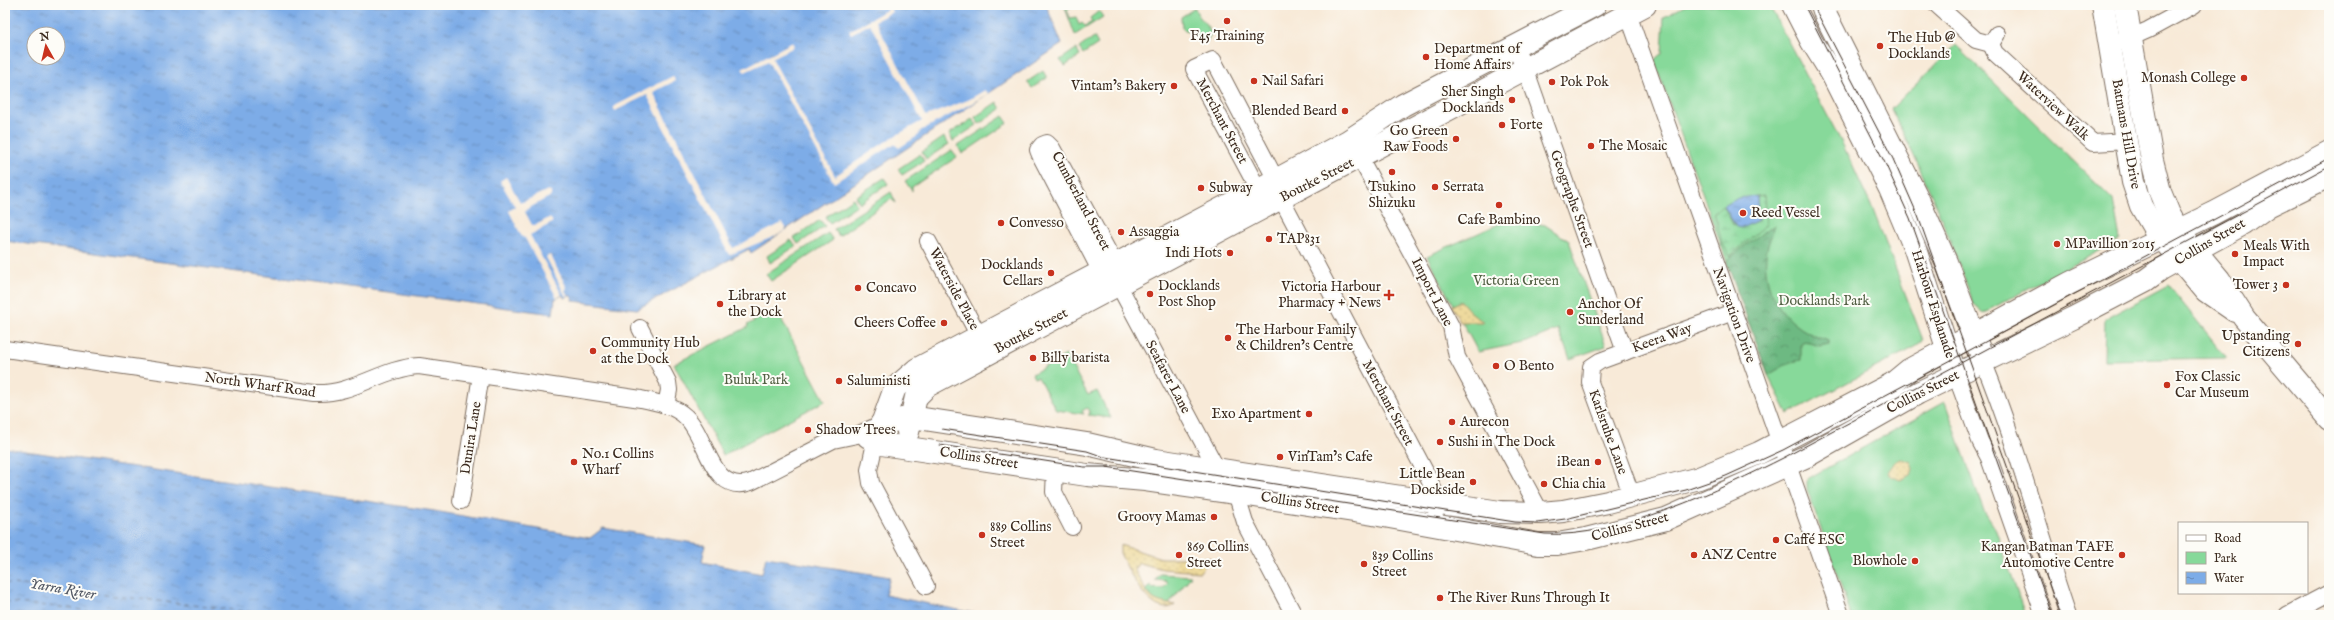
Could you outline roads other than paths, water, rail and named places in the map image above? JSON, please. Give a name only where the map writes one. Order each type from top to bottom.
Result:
[{"type":"street","name":"Bourke Street","points":[[1354,149],[1403,105],[1595,5]]},
{"type":"street","name":"Harbour Esplanade","points":[[1793,5],[1812,42],[1832,74],[1890,189],[1915,249],[1956,375],[1980,441],[1989,458],[2044,615]]},
{"type":"street","name":"Harbour Esplanade","points":[[1822,5],[1825,14],[1917,197],[1946,262],[2021,465],[2028,493],[2068,615]]},
{"type":"street","name":"Waterview Walk","points":[[1937,5],[1976,40],[1994,39],[1998,56],[2093,143],[2127,141]]},
{"type":"street","name":"Batmans Hill Drive","points":[[2103,5],[2133,182],[2147,218],[2170,235],[2187,254],[2206,291],[2244,318],[2329,419]]},
{"type":"street","name":"Batmans Hill Drive","points":[[2125,5],[2155,176],[2169,214],[2170,235]]},
{"type":"street","points":[[2110,46],[2130,39],[2194,5]]},
{"type":"street","name":"Bourke Street","points":[[906,447],[916,397],[922,389],[984,345],[1111,273],[1274,194],[1354,149],[1525,68],[1637,10]]},
{"type":"street","name":"Navigation Drive","points":[[1637,10],[1733,312],[1841,615]]},
{"type":"street","name":"Geographe Street","points":[[1514,47],[1525,68],[1625,352]]},
{"type":"street","name":"Merchant Street","points":[[1274,194],[1194,70],[1208,62],[1213,60],[1274,194],[1427,475],[1435,493],[1436,527]]},
{"type":"street","name":"Cumberland Street","points":[[1047,144],[1052,148],[1111,273],[1040,155],[1038,150],[1042,145],[1047,144]]},
{"type":"street","name":"Import Lane","points":[[1354,149],[1451,326],[1457,357],[1541,514]]},
{"type":"street","name":"Collins Street","points":[[582,390],[666,406],[680,412],[689,420],[720,476],[729,483],[737,485],[755,481],[833,440],[871,434],[911,417],[1087,444],[1156,460],[1500,512],[1541,514],[1585,507],[1700,478],[1780,443],[1892,384],[1909,370],[2070,283],[2327,161]]},
{"type":"street","name":"Collins Street","points":[[871,434],[906,447],[1055,470],[1236,493],[1373,514],[1436,527],[1538,544],[1580,540],[1613,534],[1666,519],[1788,465],[1839,440],[1856,427],[1918,393],[2076,317],[2146,280],[2187,254],[2243,224],[2327,161]]},
{"type":"street","name":"Waterside Place","points":[[928,241],[984,345]]},
{"type":"street","name":"Seafarer Lane","points":[[1111,273],[1217,469]]},
{"type":"street","name":"Keera Way","points":[[1591,366],[1600,360],[1733,312]]},
{"type":"street","points":[[640,328],[668,382],[669,390],[666,406]]},
{"type":"street","name":"Bourke Street","points":[[871,434],[892,392],[904,378],[984,345]]},
{"type":"street","name":"North Wharf Road","points":[[5,349],[319,394],[344,390],[412,366],[426,366],[582,390]]},
{"type":"street","name":"Karlsruhe Lane","points":[[1591,366],[1590,382],[1632,496]]},
{"type":"street","name":"Dunira Lane","points":[[461,501],[481,375]]},
{"type":"street","points":[[871,434],[871,483],[926,586]]},
{"type":"street","points":[[1055,470],[1054,492],[1072,527]]},
{"type":"street","points":[[1236,493],[1245,522],[1294,615]]},
{"type":"street","points":[[2287,615],[2329,593]]},
{"type":"water","points":[[5,5],[1046,5],[1062,44],[751,253],[749,249],[637,309],[574,301],[570,295],[564,298],[563,295],[555,299],[553,314],[5,241]]},
{"type":"water","points":[[1757,196],[1758,220],[1742,228],[1736,227],[1724,206],[1738,198]]},
{"type":"water","name":"Yarra River","points":[[5,448],[434,511],[590,538],[603,528],[705,545],[702,562],[762,574],[766,557],[890,577],[885,595],[983,615],[5,615]]},
{"type":"tram line","points":[[1804,5],[1885,163],[1910,218],[2052,615]]},
{"type":"tram line","points":[[1813,5],[1893,159],[1918,216],[2060,615]]},
{"type":"tram line","points":[[1105,457],[1515,522],[1537,523],[1565,519],[1686,490],[1726,476],[1783,450],[2329,158]]},
{"type":"tram line","points":[[1106,467],[1545,534],[1573,533],[1604,529],[1636,520],[1700,497],[1760,470],[2329,166]]},
{"type":"tram line","points":[[942,429],[1087,451],[1110,459]]},
{"type":"tram line","points":[[940,445],[1084,467],[1110,467]]},
{"type":"place","name":"F45 Training","points":[[1227,21]]},
{"type":"place","name":"The Hub @ Docklands","points":[[1880,46]]},
{"type":"place","name":"Department of Home Affairs","points":[[1426,57]]},
{"type":"place","name":"Monash College","points":[[2244,78]]},
{"type":"place","name":"Nail Safari","points":[[1254,81]]},
{"type":"place","name":"Pok Pok","points":[[1552,82]]},
{"type":"place","name":"Vintam’s Bakery","points":[[1174,86]]},
{"type":"place","name":"Sher Singh Docklands","points":[[1512,100]]},
{"type":"place","name":"Blended Beard","points":[[1345,111]]},
{"type":"place","name":"Forte","points":[[1502,125]]},
{"type":"place","name":"Go Green Raw Foods","points":[[1456,139]]},
{"type":"place","name":"The Mosaic","points":[[1591,146]]},
{"type":"place","name":"Tsukino Shizuku","points":[[1392,172]]},
{"type":"place","name":"Serrata","points":[[1435,187]]},
{"type":"place","name":"Subway","points":[[1201,188]]},
{"type":"place","name":"Cafe Bambino","points":[[1499,205]]},
{"type":"place","name":"Reed Vessel","points":[[1743,213]]},
{"type":"place","name":"Convesso","points":[[1001,223]]},
{"type":"place","name":"Assaggia","points":[[1121,232]]},
{"type":"place","name":"TAP831","points":[[1269,239]]},
{"type":"place","name":"MPavillion 2015","points":[[2057,244]]},
{"type":"place","name":"Indi Hots","points":[[1230,253]]},
{"type":"place","name":"Meals With Impact","points":[[2235,254]]},
{"type":"place","name":"Docklands Cellars","points":[[1051,273]]},
{"type":"place","name":"Tower 3","points":[[2286,285]]},
{"type":"place","name":"Concavo","points":[[858,288]]},
{"type":"place","name":"Docklands Post Shop","points":[[1150,294]]},
{"type":"place","name":"Victoria Harbour Pharmacy + News","points":[[1389,295]]},
{"type":"place","name":"Library at the Dock","points":[[720,304]]},
{"type":"place","name":"Anchor Of Sunderland","points":[[1570,312]]},
{"type":"place","name":"Cheers Coffee","points":[[944,323]]},
{"type":"place","name":"The Harbour Family & Children’s Centre","points":[[1228,338]]},
{"type":"place","name":"Upstanding Citizens","points":[[2298,344]]},
{"type":"place","name":"Community Hub at the Dock","points":[[593,351]]},
{"type":"place","name":"Billy barista","points":[[1033,358]]},
{"type":"place","name":"O Bento","points":[[1496,366]]},
{"type":"place","name":"Saluministi","points":[[839,381]]},
{"type":"place","name":"Fox Classic Car Museum","points":[[2167,385]]},
{"type":"place","name":"Exo Apartment","points":[[1309,414]]},
{"type":"place","name":"Aurecon","points":[[1452,422]]},
{"type":"place","name":"Shadow Trees","points":[[808,430]]},
{"type":"place","name":"Sushi in The Dock","points":[[1440,442]]},
{"type":"place","name":"VinTam’s Cafe","points":[[1280,457]]},
{"type":"place","name":"No.1 Collins Wharf","points":[[574,462]]},
{"type":"place","name":"iBean","points":[[1598,462]]},
{"type":"place","name":"Little Bean Dockside","points":[[1473,482]]},
{"type":"place","name":"Chia chia","points":[[1544,484]]},
{"type":"place","name":"Groovy Mamas","points":[[1214,517]]},
{"type":"place","name":"889 Collins Street","points":[[982,535]]},
{"type":"place","name":"Caffé ESC","points":[[1776,540]]},
{"type":"place","name":"869 Collins Street","points":[[1179,555]]},
{"type":"place","name":"ANZ Centre","points":[[1694,555]]},
{"type":"place","name":"Kangan Batman TAFE Automotive Centre","points":[[2122,555]]},
{"type":"place","name":"Blowhole","points":[[1915,561]]},
{"type":"place","name":"839 Collins Street","points":[[1364,564]]},
{"type":"place","name":"The River Runs Through It","points":[[1440,598]]},
{"type":"park label","name":"Victoria Green","points":[[1516,281]]},
{"type":"park label","name":"Docklands Park","points":[[1824,301]]},
{"type":"park label","name":"Buluk Park","points":[[756,380]]}]
